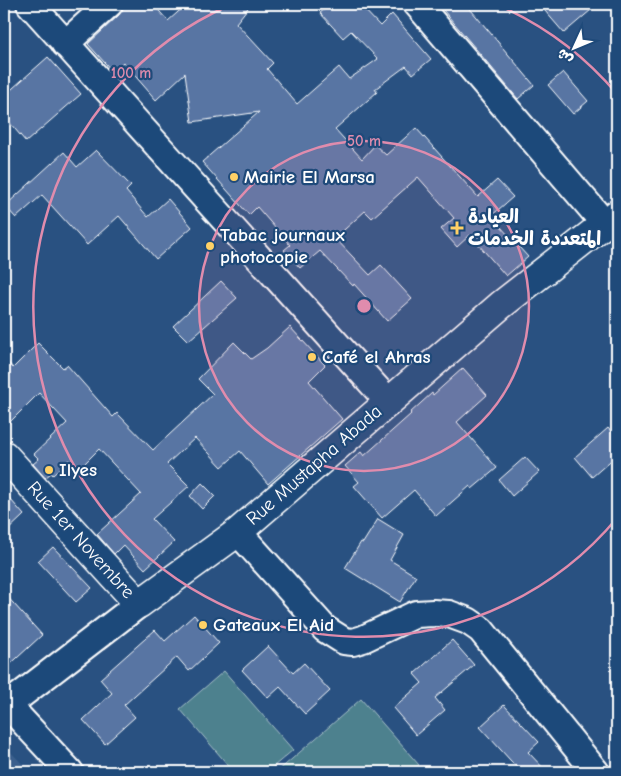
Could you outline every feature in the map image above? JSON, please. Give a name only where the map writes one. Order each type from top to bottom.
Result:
[{"type":"main road","name":"Rue Mustapha Abada","points":[[139,604],[238,532],[501,305],[611,219]]},
{"type":"main road","name":"Rue 1er Novembre","points":[[4,455],[139,604]]},
{"type":"street","points":[[30,4],[388,401]]},
{"type":"street","points":[[65,44],[109,4]]},
{"type":"street","points":[[427,7],[611,219]]},
{"type":"street","points":[[238,532],[325,629],[344,642],[363,639],[416,614],[449,614],[468,621],[487,637],[596,772]]},
{"type":"street","name":"Rue Mustapha Abada","points":[[5,705],[139,604]]},
{"type":"street","points":[[5,705],[70,772]]},
{"type":"shaded area","points":[[4,745],[30,772],[4,772]]},
{"type":"green space","points":[[224,671],[293,750],[267,772],[234,772],[180,709]]},
{"type":"green space","points":[[361,699],[419,765],[411,772],[277,772]]},
{"type":"building","points":[[124,4],[153,4],[168,21],[187,4],[251,4],[236,23],[273,63],[267,69],[297,104],[339,67],[349,79],[378,59],[351,31],[343,38],[320,13],[331,4],[359,4],[380,26],[392,14],[431,59],[413,74],[406,66],[375,89],[377,92],[335,129],[362,159],[375,145],[386,155],[416,128],[478,197],[497,180],[513,197],[491,216],[528,257],[506,276],[470,235],[457,247],[441,229],[454,218],[418,177],[372,218],[365,211],[335,238],[370,275],[381,265],[412,299],[387,321],[354,284],[353,286],[320,251],[300,268],[284,250],[290,245],[257,207],[249,215],[202,162],[259,112],[192,122],[185,73],[156,100],[123,62],[113,72],[88,44],[119,15]]},
{"type":"building","points":[[438,4],[466,4],[534,85],[518,99]]},
{"type":"building","points":[[539,4],[598,4],[564,33]]},
{"type":"building","points":[[48,57],[81,94],[26,142],[4,116],[4,96]]},
{"type":"building","points":[[563,72],[588,101],[573,114],[548,85]]},
{"type":"building","points":[[96,150],[131,186],[126,191],[148,217],[168,199],[192,227],[156,259],[119,216],[87,245],[42,195],[16,218],[5,206],[64,152],[77,167]]},
{"type":"building","points":[[221,281],[237,298],[188,341],[173,326]]},
{"type":"building","points":[[290,327],[325,365],[309,381],[342,419],[268,484],[240,451],[222,467],[195,438],[167,464],[189,486],[152,519],[174,542],[145,569],[123,545],[114,554],[97,534],[141,494],[99,449],[78,470],[69,460],[53,475],[51,473],[45,478],[33,464],[39,459],[34,454],[67,423],[39,393],[4,428],[4,358],[13,368],[38,343],[63,368],[67,365],[113,417],[117,413],[153,450],[213,394],[198,379],[234,342],[251,359],[267,348]]},
{"type":"building","points":[[463,368],[487,395],[457,422],[497,468],[472,489],[470,486],[436,516],[414,490],[382,518],[354,486],[359,482],[345,466],[361,452],[364,456],[432,393],[433,395]]},
{"type":"building","points":[[608,428],[617,438],[617,455],[592,477],[575,457]]},
{"type":"building","points":[[525,457],[539,472],[512,496],[499,480]]},
{"type":"building","points":[[202,483],[215,496],[202,509],[190,496]]},
{"type":"building","points":[[4,492],[24,515],[4,534]]},
{"type":"building","points":[[378,519],[404,535],[390,560],[416,576],[400,602],[345,568]]},
{"type":"building","points":[[53,547],[92,588],[76,602],[38,561]]},
{"type":"building","points":[[4,593],[42,635],[4,670]]},
{"type":"building","points":[[194,615],[219,643],[189,671],[177,657],[124,705],[135,717],[105,744],[83,720],[112,693],[100,679],[155,630],[165,641]]},
{"type":"building","points":[[452,640],[474,665],[435,698],[445,710],[416,735],[393,708],[422,683],[414,674]]},
{"type":"building","points":[[268,646],[293,673],[304,663],[330,691],[305,714],[280,687],[268,698],[242,670]]},
{"type":"building","points":[[504,705],[539,742],[528,752],[547,772],[521,772],[480,727]]},
{"type":"place","name":"Mairie El Marsa","points":[[234,177]]},
{"type":"place","name":"العيادة المتعددة الخدمات","points":[[457,228]]},
{"type":"place","name":"Tabac journaux photocopie","points":[[210,246]]},
{"type":"place","name":"Café el Ahras","points":[[312,357]]},
{"type":"place","name":"Ilyes","points":[[49,470]]},
{"type":"place","name":"Gateaux El Aid","points":[[203,625]]}]
